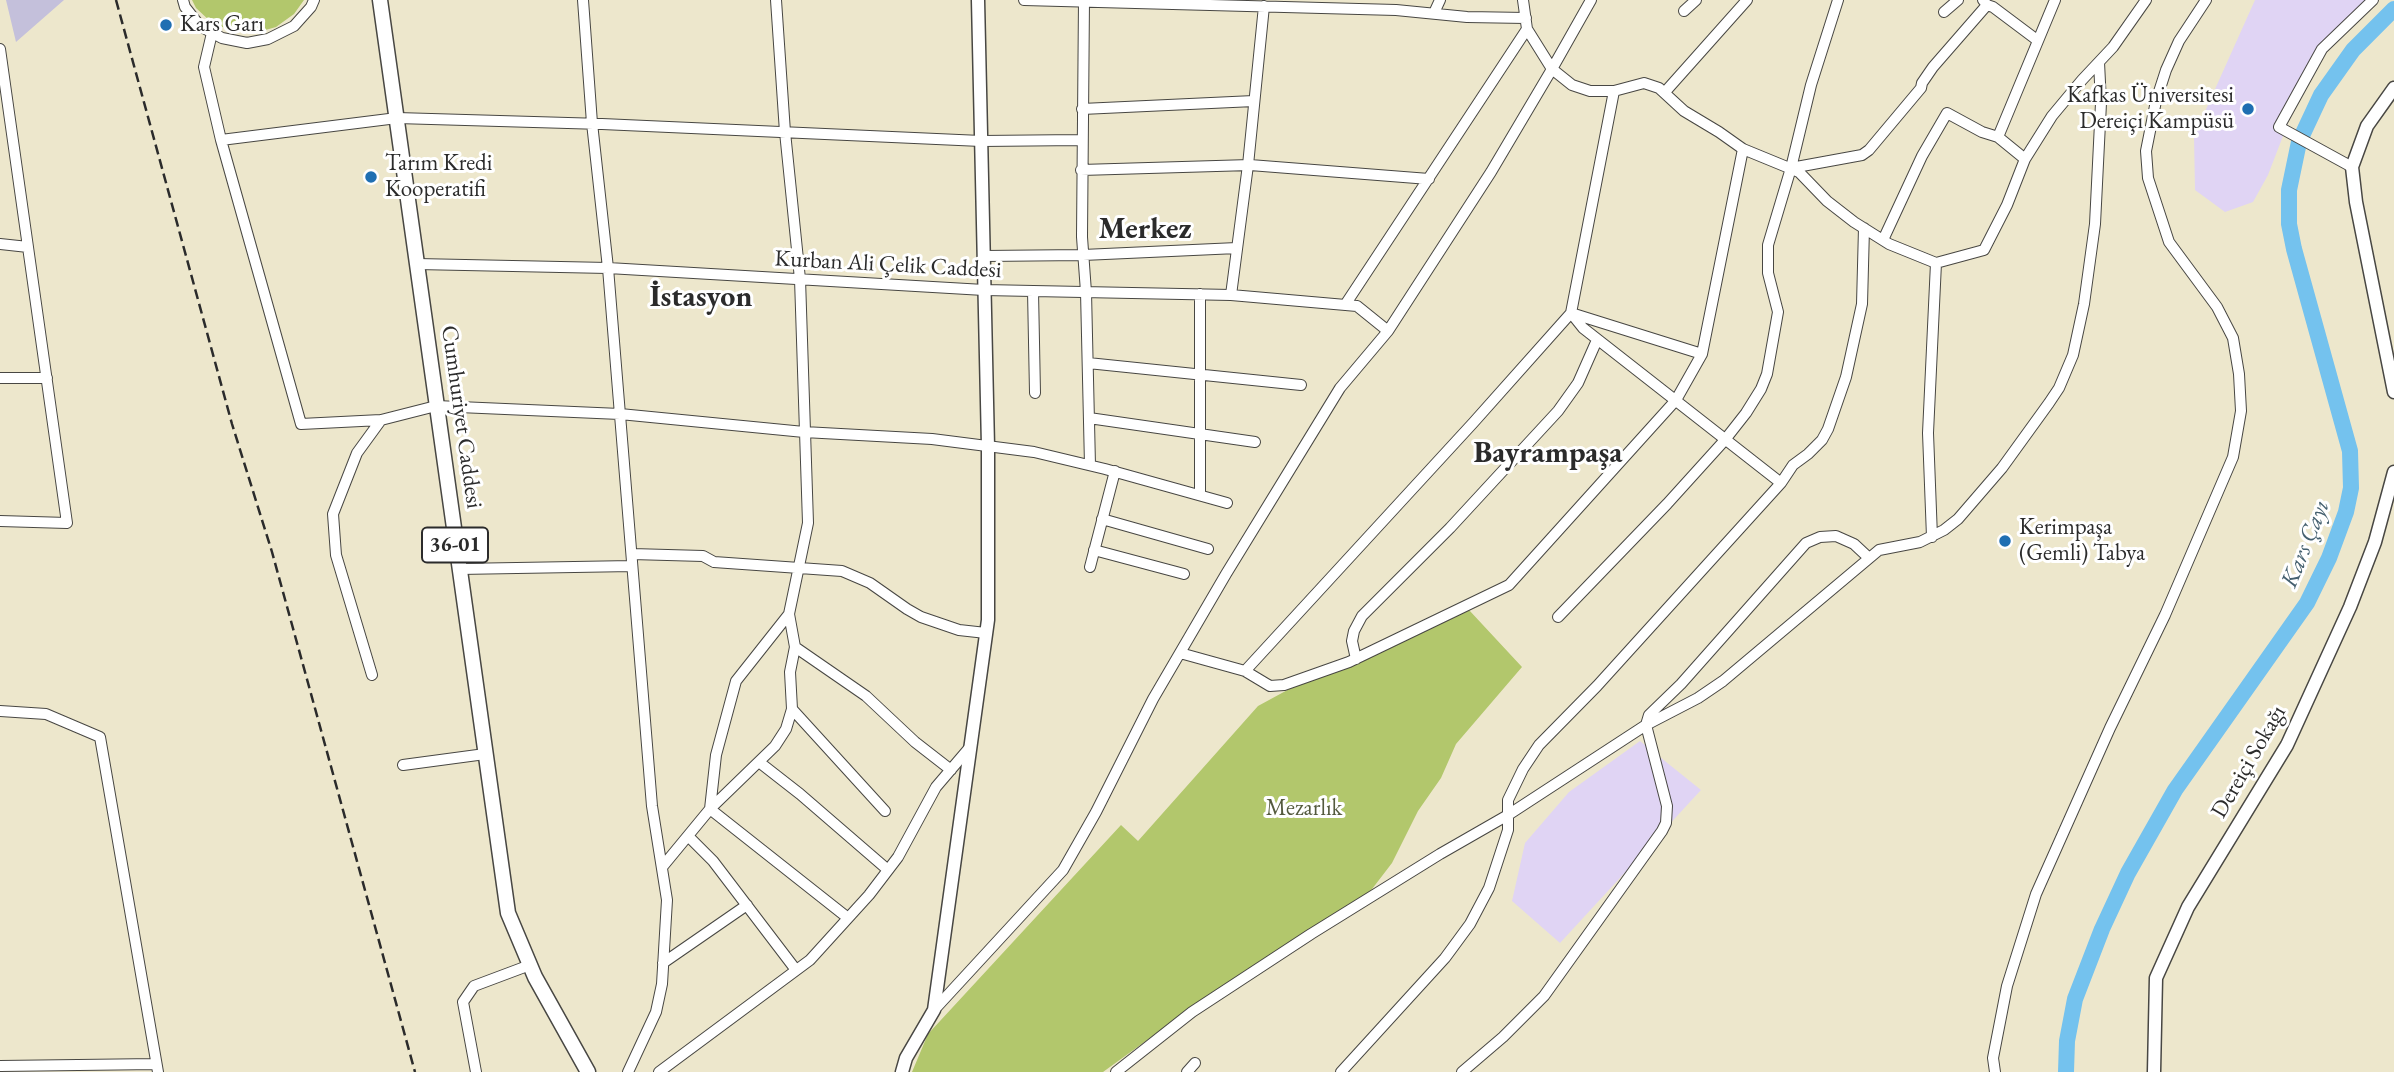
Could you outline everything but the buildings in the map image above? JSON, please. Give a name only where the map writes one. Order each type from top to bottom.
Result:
[{"type":"main road","name":"Cumhuriyet Caddesi","points":[[380,0],[508,913],[530,965],[588,1072]]},
{"type":"main road","points":[[902,1072],[906,1058],[934,1010],[986,633],[988,446],[978,0]]},
{"type":"main road","points":[[2394,88],[2367,126],[2352,167],[2356,202],[2394,392]]},
{"type":"main road","name":"Dereiçi Sokağı","points":[[2154,1072],[2156,978],[2188,907],[2287,745],[2350,607],[2375,542],[2394,472]]},
{"type":"street","points":[[183,0],[185,7],[200,26],[222,38],[247,43],[268,39],[294,26],[314,0]]},
{"type":"street","points":[[583,0],[652,806],[667,900],[663,963],[656,1012],[628,1072]]},
{"type":"street","points":[[663,866],[710,809],[775,746],[786,729],[792,709],[790,672],[795,647],[789,614],[808,523],[800,279],[785,132],[776,0]]},
{"type":"street","points":[[1024,0],[1264,6],[1277,3],[1396,9],[1527,24]]},
{"type":"street","points":[[1434,13],[1440,0]]},
{"type":"street","points":[[1523,0],[1527,24],[1552,69],[1564,80],[1581,89],[1614,91],[1644,83],[1659,88],[1684,111],[1743,149],[1799,172],[1827,201],[1864,228],[1883,240],[1936,263],[1984,250],[2007,205],[2025,159],[2052,116],[2113,47],[2146,0]]},
{"type":"street","points":[[934,1010],[1063,870],[1153,699],[1340,388],[1388,331],[1490,172],[1591,0]]},
{"type":"street","points":[[1684,11],[1696,0]]},
{"type":"street","points":[[1665,92],[1747,0]]},
{"type":"street","points":[[1558,617],[1724,441],[1754,402],[1767,374],[1778,312],[1768,273],[1768,245],[1791,168],[1811,85],[1838,0]]},
{"type":"street","points":[[1944,12],[1958,0]]},
{"type":"street","points":[[1998,137],[2055,0]]},
{"type":"street","points":[[1995,1072],[1993,1058],[2007,986],[2036,894],[2110,728],[2165,615],[2233,457],[2241,411],[2233,338],[2217,307],[2169,242],[2148,178],[2146,151],[2156,100],[2166,70],[2179,41],[2206,0]]},
{"type":"street","points":[[2352,167],[2278,127],[2322,49],[2373,0]]},
{"type":"street","points":[[1084,1],[1081,170],[1090,465]]},
{"type":"street","points":[[1791,168],[1862,155],[1869,150],[1921,88],[1933,67],[1985,3],[2037,40]]},
{"type":"street","points":[[1231,295],[1248,165],[1264,6]]},
{"type":"street","points":[[1388,331],[1376,319],[1351,306],[1527,24]]},
{"type":"street","points":[[212,33],[204,67],[221,140],[301,425],[381,420],[436,406],[620,414],[804,432],[932,439],[1034,452],[1115,471],[1227,503]]},
{"type":"street","points":[[0,49],[4,100],[68,523],[0,521]]},
{"type":"street","points":[[1116,1072],[1203,1004],[1407,874],[1508,815],[1646,725],[1698,698],[1723,681],[1879,550],[1920,542],[1958,519],[2002,468],[2054,395],[2073,355],[2082,315],[2095,224],[2101,103],[2099,62]]},
{"type":"street","points":[[1245,671],[1571,313],[1614,91]]},
{"type":"street","points":[[1082,109],[1254,101]]},
{"type":"street","points":[[1883,240],[1922,156],[1947,113],[1982,132],[1998,137],[2025,159]]},
{"type":"street","points":[[221,140],[397,118],[592,123],[981,141],[1081,140]]},
{"type":"street","points":[[1180,653],[1245,671],[1265,684],[1277,687],[1356,659],[1509,585],[1676,400],[1702,354],[1743,149]]},
{"type":"street","points":[[1081,170],[1248,165],[1429,179]]},
{"type":"street","points":[[1341,1072],[1446,958],[1470,924],[1489,888],[1508,830],[1508,800],[1523,769],[1539,745],[1597,686],[1781,483],[1793,466],[1822,440],[1846,377],[1862,304],[1864,228]]},
{"type":"street","points":[[0,244],[28,247]]},
{"type":"street","points":[[984,256],[1083,256],[1237,248]]},
{"type":"street","points":[[1932,537],[1928,433],[1936,263]]},
{"type":"street","name":"Kurban Ali Çelik Caddesi","points":[[416,264],[608,268],[985,290],[1231,295],[1351,306]]},
{"type":"street","points":[[1033,291],[1035,393]]},
{"type":"street","points":[[1200,294],[1200,495]]},
{"type":"street","points":[[1571,313],[1597,340],[1781,483]]},
{"type":"street","points":[[1571,313],[1702,354]]},
{"type":"street","points":[[1356,659],[1352,641],[1362,615],[1450,528],[1558,411],[1578,383],[1597,340]]},
{"type":"street","points":[[1088,363],[1301,385]]},
{"type":"street","points":[[0,378],[47,378]]},
{"type":"street","points":[[1089,418],[1255,442]]},
{"type":"street","points":[[372,675],[336,555],[333,514],[357,453],[381,420]]},
{"type":"street","points":[[1090,567],[1115,471]]},
{"type":"street","points":[[1102,519],[1208,549]]},
{"type":"street","points":[[1462,1072],[1503,1038],[1544,996],[1662,831],[1666,823],[1667,806],[1646,725],[1651,712],[1681,684],[1806,544],[1820,537],[1836,536],[1854,544],[1869,558]]},
{"type":"street","points":[[1094,550],[1184,574]]},
{"type":"street","points":[[459,569],[703,556],[714,562],[821,568],[850,573],[921,617],[959,630],[986,633]]},
{"type":"street","points":[[710,809],[716,755],[736,681],[789,614]]},
{"type":"street","points":[[795,647],[866,696],[915,742],[951,770]]},
{"type":"street","points":[[792,709],[885,811]]},
{"type":"street","points":[[0,711],[46,714],[100,737],[157,1068],[0,1066]]},
{"type":"street","points":[[659,1072],[810,960],[898,857],[936,788],[971,746]]},
{"type":"street","points":[[403,765],[485,754]]},
{"type":"street","points":[[759,762],[800,793],[888,870]]},
{"type":"street","points":[[710,809],[848,918]]},
{"type":"street","points":[[688,835],[713,861],[796,971]]},
{"type":"street","points":[[663,963],[747,905]]},
{"type":"street","points":[[476,1072],[463,1002],[474,986],[530,965]]},
{"type":"street","points":[[1187,1072],[1195,1063]]},
{"type":"shaded area","points":[[6,0],[64,0],[16,42]]},
{"type":"shaded area","name":"Kafkas Üniversitesi Dereiçi Kampüsü","points":[[2255,0],[2373,0],[2320,51],[2293,94],[2288,123],[2268,175],[2253,202],[2225,212],[2195,190],[2194,136]]},
{"type":"shaded area","points":[[1640,741],[1701,790],[1560,943],[1512,901],[1525,843],[1569,792]]},
{"type":"green space","points":[[192,0],[304,0],[294,14],[276,27],[255,33],[233,31],[212,23],[196,8]]},
{"type":"green space","name":"Mezarlık","points":[[1469,610],[1522,667],[1456,744],[1441,778],[1418,811],[1392,863],[1369,893],[1161,1030],[1103,1072],[912,1072],[928,1034],[1121,825],[1138,841],[1258,706],[1304,681],[1357,662]]},
{"type":"waterway","name":"Kars Çayı","points":[[2066,1072],[2067,1041],[2075,999],[2102,929],[2128,873],[2175,790],[2307,603],[2329,558],[2346,512],[2351,488],[2350,451],[2294,249],[2289,224],[2289,190],[2299,142],[2321,95],[2353,50],[2394,9]]},
{"type":"railway","points":[[116,0],[232,424],[272,552],[415,1072]]},
{"type":"place","name":"Kars Garı","points":[[166,25]]},
{"type":"place","name":"Kafkas Üniversitesi Dereiçi Kampüsü","points":[[2248,109]]},
{"type":"place","name":"Tarım Kredi Kooperatifi","points":[[371,177]]},
{"type":"place","name":"Kerimpaşa (Gemli) Tabya","points":[[2005,541]]},
{"type":"district","name":"Merkez","points":[[1145,230]]},
{"type":"district","name":"İstasyon","points":[[701,298]]},
{"type":"district","name":"Bayrampaşa","points":[[1548,454]]}]
